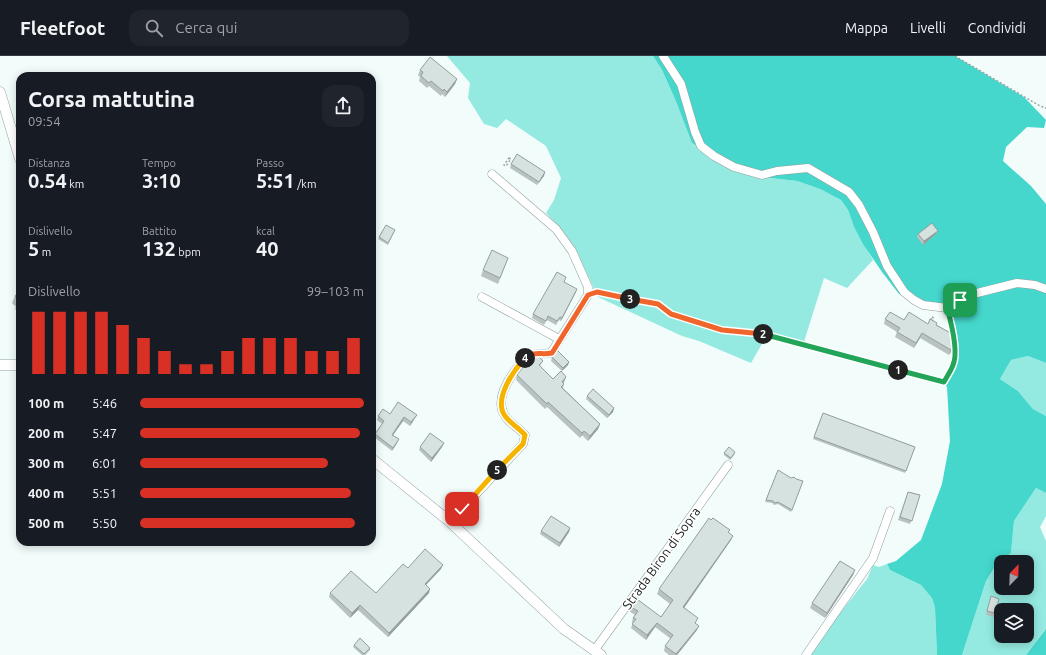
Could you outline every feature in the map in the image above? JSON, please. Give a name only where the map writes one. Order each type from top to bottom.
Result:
[{"type":"street","points":[[663,56],[681,84],[694,132],[701,146],[714,156],[734,167],[762,175],[777,171],[808,168],[849,192],[859,205],[873,232],[886,266],[904,292],[923,305],[947,308],[976,293],[1017,283],[1035,285],[1046,289]]},
{"type":"street","points":[[0,92],[16,146]]},
{"type":"street","points":[[449,521],[523,444],[525,435],[504,416],[502,407],[504,389],[518,365],[528,355],[552,353],[559,339],[588,295],[588,288],[572,251],[556,229],[492,174]]},
{"type":"street","points":[[482,298],[559,339]]},
{"type":"street","points":[[0,365],[16,365]]},
{"type":"street","name":"Strada Biron di Sopra","points":[[376,462],[449,521],[564,629],[597,653],[728,465]]},
{"type":"street","points":[[806,655],[873,558],[890,511]]},
{"type":"path","points":[[955,56],[1040,106],[1046,108]]},
{"type":"path","points":[[588,295],[597,292],[658,304],[671,314],[722,330],[761,334],[944,382],[954,364],[952,325],[947,308]]},
{"type":"shaded area","points":[[447,56],[653,56],[662,70],[675,99],[692,143],[752,176],[797,181],[820,189],[841,200],[848,210],[854,227],[873,260],[847,288],[824,278],[803,345],[767,335],[751,363],[699,341],[682,336],[598,297],[575,248],[562,230],[546,213],[554,200],[561,178],[546,146],[506,119],[497,128],[484,124],[468,98],[470,83]]},
{"type":"shaded area","points":[[653,56],[955,56],[1024,97],[1046,120],[1044,128],[1027,127],[1006,147],[1003,161],[1031,186],[1046,204],[1046,363],[1028,356],[1011,360],[1000,379],[1018,391],[1033,409],[1046,416],[1046,493],[1036,488],[1014,521],[1011,553],[1008,555],[994,555],[994,568],[986,581],[962,655],[937,655],[935,608],[932,598],[921,585],[890,570],[887,564],[896,561],[921,540],[942,484],[950,441],[947,387],[943,382],[949,374],[955,359],[954,336],[947,308],[916,301],[899,294],[863,244],[854,227],[848,210],[841,200],[820,189],[797,181],[752,176],[692,143],[662,70]]},
{"type":"shaded area","points":[[1028,356],[1046,363],[1046,416],[1033,409],[1018,391],[1000,379],[1011,360]]},
{"type":"shaded area","points":[[1036,488],[1046,493],[1046,516],[1040,527],[1046,541],[1046,628],[1026,655],[962,655],[986,581],[994,568],[994,595],[1034,595],[1034,555],[1008,555],[1011,553],[1014,521]]},
{"type":"shaded area","points":[[887,564],[890,570],[921,585],[932,598],[935,608],[937,655],[811,655],[835,619],[867,579],[873,565],[879,567]]},
{"type":"shaded area","points":[[1046,628],[1046,655],[1026,655],[1045,630]]},
{"type":"building","points":[[430,57],[457,79],[447,92],[444,89],[443,91],[431,81],[429,83],[421,76],[423,72],[420,70]]},
{"type":"building","points":[[517,154],[545,172],[539,182],[511,164]]},
{"type":"building","points":[[932,223],[938,231],[924,241],[918,234]]},
{"type":"building","points":[[386,225],[395,230],[388,243],[379,237]]},
{"type":"building","points":[[492,250],[508,258],[500,278],[483,270]]},
{"type":"building","points":[[557,272],[566,277],[564,282],[577,289],[562,318],[560,317],[557,321],[548,316],[546,321],[533,314]]},
{"type":"building","points":[[890,312],[904,320],[909,312],[928,324],[930,319],[937,323],[936,325],[954,335],[952,340],[955,342],[951,350],[922,333],[916,343],[897,332],[900,328],[885,319]]},
{"type":"building","points":[[558,351],[569,362],[563,368],[552,357]]},
{"type":"building","points":[[532,355],[537,355],[543,361],[539,365],[553,379],[561,371],[566,377],[562,382],[564,384],[561,387],[600,424],[590,436],[584,431],[582,433],[548,402],[547,404],[517,375]]},
{"type":"building","points":[[593,389],[614,408],[609,415],[587,396]]},
{"type":"building","points":[[398,402],[417,415],[411,422],[404,417],[392,435],[399,439],[393,448],[376,435],[384,421],[378,416],[383,409],[390,414]]},
{"type":"building","points":[[823,413],[915,447],[906,471],[814,437]]},
{"type":"building","points":[[430,433],[444,443],[432,458],[420,447]]},
{"type":"building","points":[[729,447],[735,452],[731,458],[724,453]]},
{"type":"building","points":[[778,470],[791,478],[794,477],[803,481],[792,510],[778,502],[775,503],[773,501],[766,500]]},
{"type":"building","points":[[908,492],[920,495],[912,521],[900,517]]},
{"type":"building","points":[[551,516],[570,528],[560,543],[541,531]]},
{"type":"building","points":[[709,518],[711,520],[713,518],[730,530],[728,532],[733,536],[683,607],[698,618],[695,623],[699,626],[676,654],[665,646],[673,635],[657,623],[647,635],[632,624],[636,619],[633,618],[638,611],[631,607],[637,599],[661,617],[673,600],[659,589]]},
{"type":"building","points":[[425,549],[443,565],[425,584],[430,589],[389,633],[360,605],[352,613],[330,593],[351,571],[376,593],[403,564],[408,568]]},
{"type":"building","points":[[840,561],[855,570],[827,613],[812,603]]},
{"type":"building","points":[[991,596],[999,599],[998,603],[994,603],[994,613],[987,611]]},
{"type":"building","points":[[360,638],[370,648],[364,654],[354,645]]},
{"type":"route","points":[[462,509],[523,444],[525,439],[525,435],[520,429],[504,416],[502,396],[509,378],[518,365],[528,355],[544,355],[552,353],[559,339],[588,295],[597,292],[658,304],[671,314],[722,330],[761,334],[944,382],[954,364],[952,325],[947,308],[960,300]]}]
